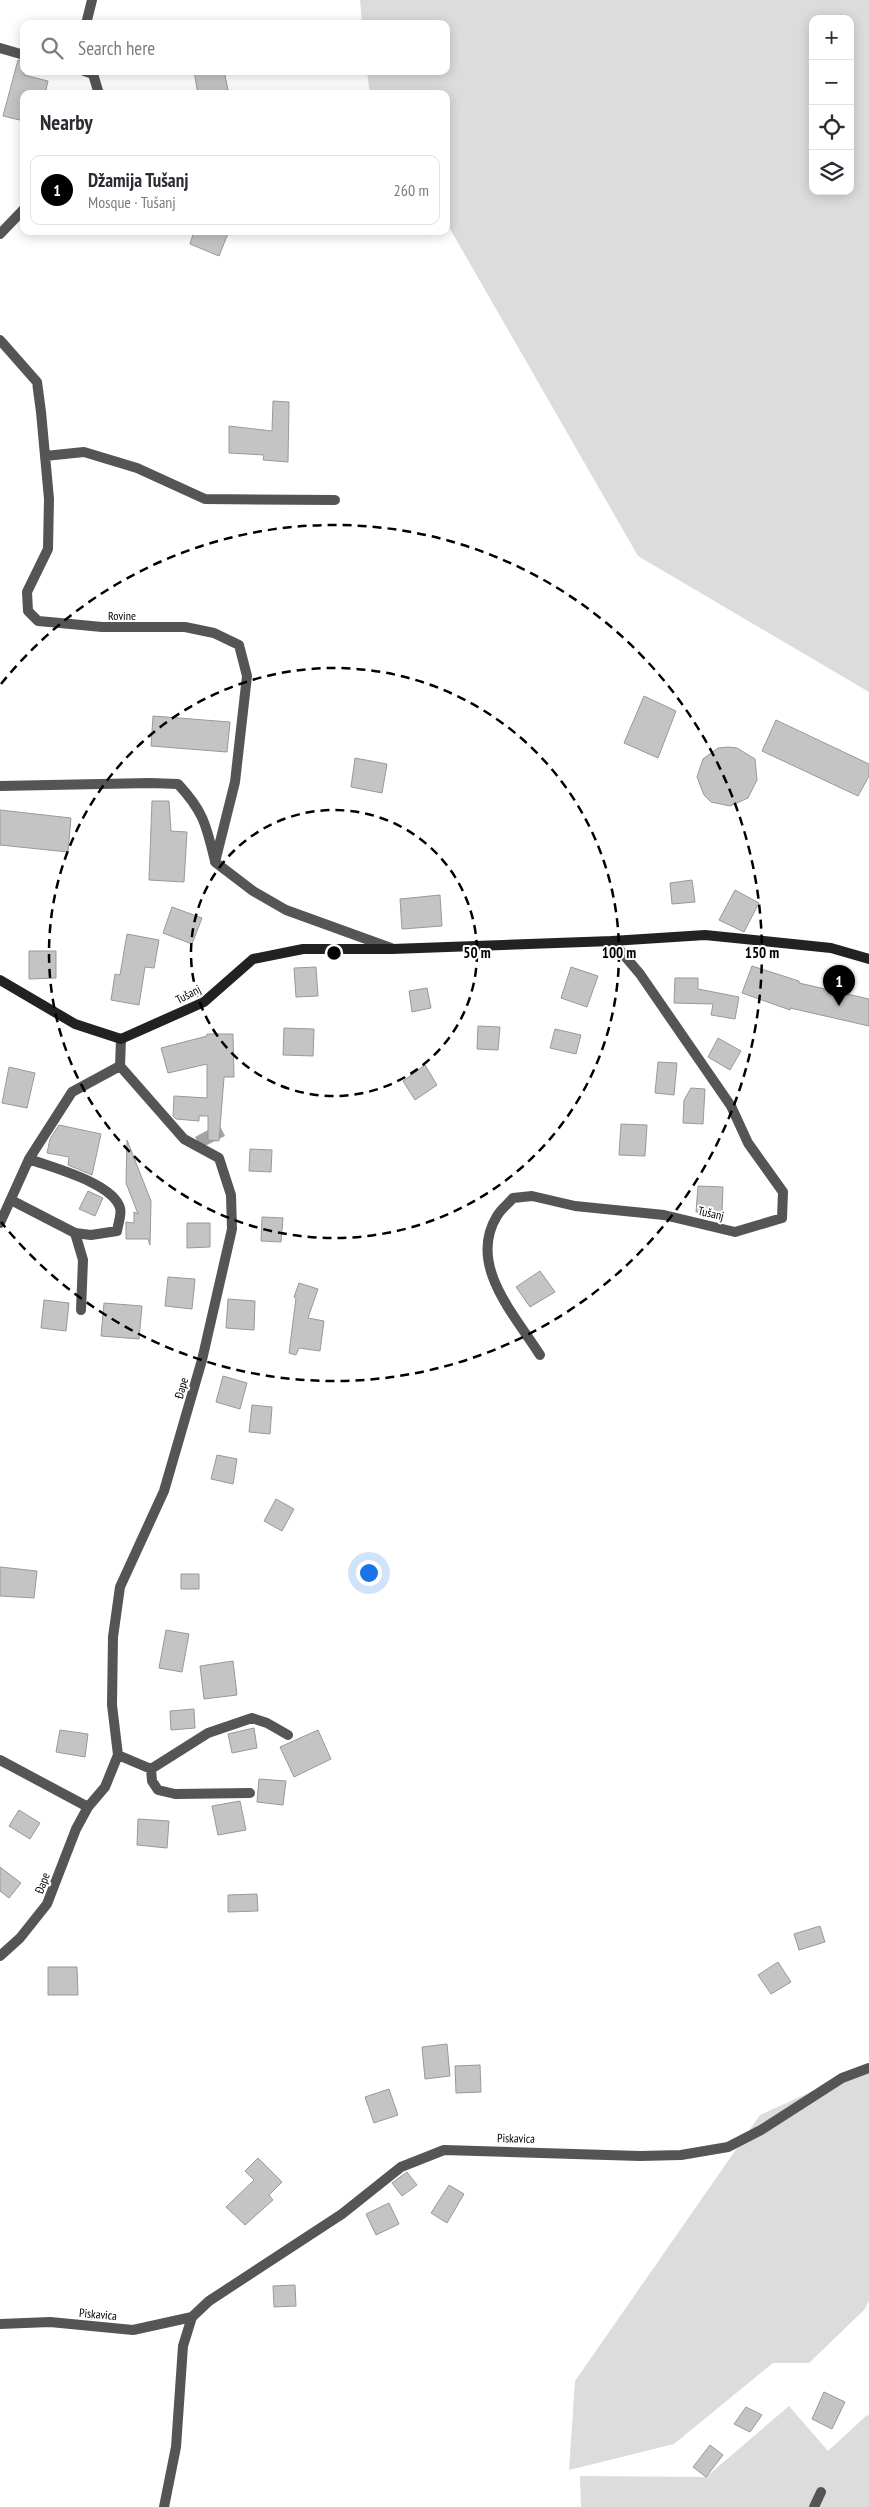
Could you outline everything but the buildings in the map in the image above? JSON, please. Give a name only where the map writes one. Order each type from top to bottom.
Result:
[{"type":"street","points":[[87,20],[92,0]]},
{"type":"street","points":[[0,48],[20,53]]},
{"type":"street","points":[[93,75],[98,90]]},
{"type":"street","points":[[0,234],[20,214]]},
{"type":"street","name":"Rovine","points":[[0,340],[37,382],[45,456],[49,498],[48,549],[27,592],[28,611],[38,621],[60,624],[102,627],[185,627],[214,633],[239,646],[247,676],[235,782],[215,862]]},
{"type":"street","points":[[45,456],[84,452],[137,468],[205,499],[335,500]]},
{"type":"street","points":[[0,786],[178,784],[192,800],[204,819],[215,862]]},
{"type":"street","name":"Tušanj","points":[[215,862],[253,891],[286,910],[392,949]]},
{"type":"street","name":"Tušanj","points":[[121,1039],[204,1002],[253,958],[303,949],[392,949],[612,941],[705,935],[831,948],[869,959]]},
{"type":"street","name":"Tušanj","points":[[540,1355],[492,1281],[486,1249],[497,1216],[513,1198],[532,1196],[575,1206],[664,1215],[734,1232],[782,1218],[783,1192],[748,1143],[731,1106],[640,974],[612,941]]},
{"type":"street","points":[[0,980],[75,1024],[121,1039],[120,1066],[72,1092],[30,1159],[0,1223]]},
{"type":"street","name":"Đape","points":[[0,1956],[20,1938],[47,1904],[76,1828],[88,1808],[105,1787],[118,1755],[112,1704],[113,1637],[120,1587],[164,1491],[202,1360],[232,1229],[231,1195],[219,1158],[184,1138],[120,1066]]},
{"type":"street","points":[[11,1200],[75,1233],[91,1235],[117,1230],[121,1210],[115,1196],[102,1188],[30,1159]]},
{"type":"street","points":[[75,1233],[83,1260],[81,1310]]},
{"type":"street","points":[[151,1769],[208,1733],[252,1718],[267,1723],[288,1735]]},
{"type":"street","points":[[118,1755],[151,1769]]},
{"type":"street","points":[[0,1760],[88,1808]]},
{"type":"street","points":[[151,1769],[152,1781],[158,1790],[175,1794],[250,1792]]},
{"type":"street","name":"Piskavica","points":[[0,2324],[50,2322],[133,2330],[192,2317],[209,2301],[342,2214],[401,2167],[444,2150],[640,2156],[681,2155],[728,2147],[761,2130],[842,2078],[869,2068]]},
{"type":"street","points":[[164,2507],[176,2447],[183,2346],[192,2317]]},
{"type":"street","points":[[814,2507],[821,2492]]},
{"type":"shaded area","points":[[360,0],[869,0],[869,692],[638,556],[450,229],[450,90],[370,90],[367,75],[450,75],[450,20],[362,20]]},
{"type":"shaded area","points":[[219,1124],[225,1136],[201,1148],[195,1137]]},
{"type":"shaded area","points":[[869,2066],[869,2301],[864,2310],[809,2363],[773,2363],[674,2444],[569,2470],[575,2381],[760,2115]]},
{"type":"shaded area","points":[[789,2406],[828,2451],[867,2415],[869,2416],[869,2507],[581,2507],[580,2476],[706,2477]]},
{"type":"place","name":"Džamija Tušanj","points":[[839,1006]]}]
